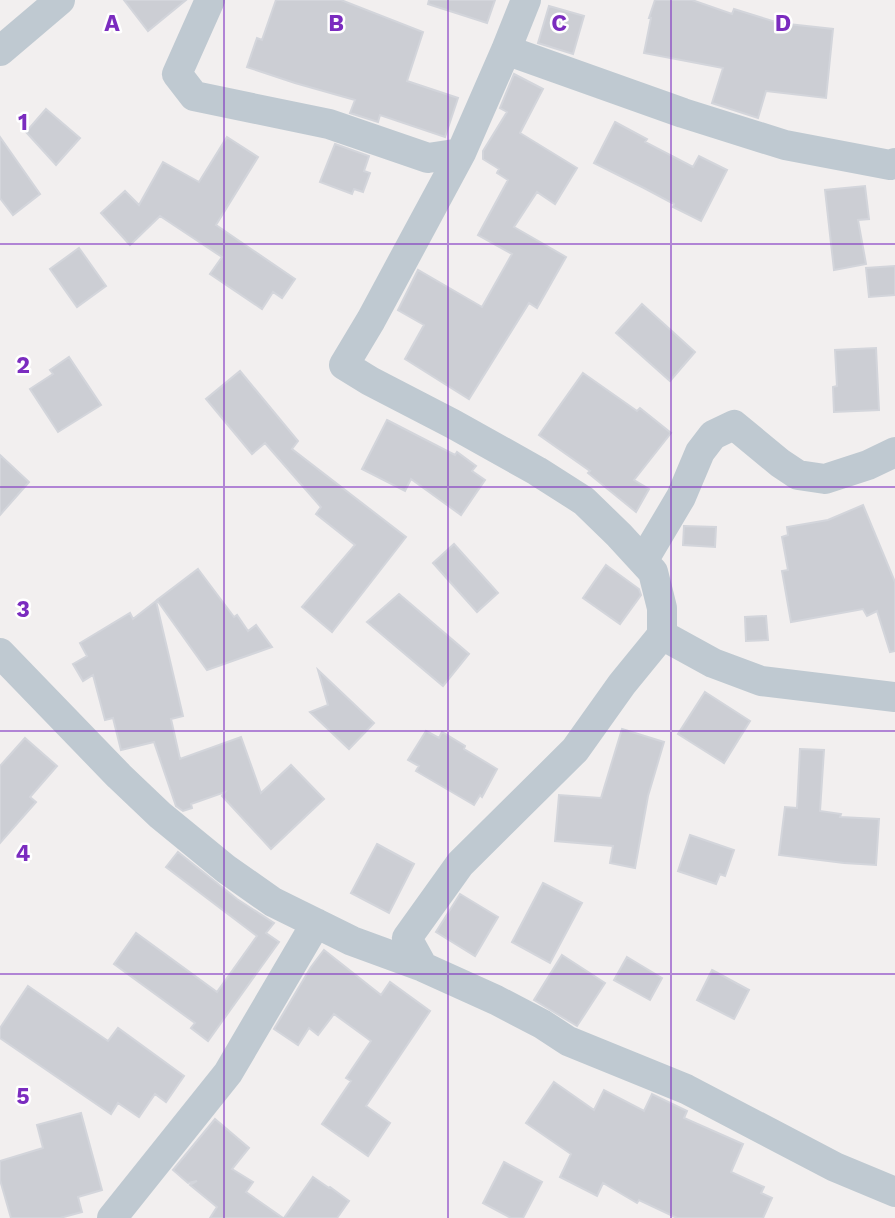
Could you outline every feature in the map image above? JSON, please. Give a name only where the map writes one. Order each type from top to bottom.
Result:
[{"type":"street","points":[[0,51],[60,0]]},
{"type":"street","points":[[210,0],[177,74],[194,96],[329,124],[428,158],[461,153]]},
{"type":"street","points":[[423,967],[407,938],[424,913],[460,864],[575,750],[622,684],[662,635],[662,608],[653,572],[584,501],[537,471],[344,365],[461,153],[526,0]]},
{"type":"street","points":[[506,50],[683,113],[785,145],[890,165],[895,163]]},
{"type":"street","points":[[643,561],[681,497],[700,452],[713,435],[734,425],[798,475],[825,479],[868,465],[895,452]]},
{"type":"street","points":[[662,635],[713,663],[761,681],[895,697]]},
{"type":"street","points":[[0,653],[160,815],[226,869],[272,902],[352,941],[423,967],[496,1000],[568,1041],[687,1089],[835,1167],[895,1192]]},
{"type":"street","points":[[112,1218],[228,1073],[316,923]]},
{"type":"building","points":[[124,0],[186,0],[148,31]]},
{"type":"building","points":[[276,0],[341,0],[423,32],[407,81],[458,98],[445,137],[380,115],[378,122],[350,113],[355,100],[247,67],[257,38],[262,40]]},
{"type":"building","points":[[429,0],[495,0],[487,23],[428,4]]},
{"type":"building","points":[[655,0],[692,0],[732,14],[734,9],[779,23],[833,29],[826,98],[766,91],[758,118],[712,103],[723,68],[644,53],[649,18]]},
{"type":"building","points":[[549,6],[584,16],[573,54],[538,43]]},
{"type":"building","points":[[514,74],[543,89],[520,133],[577,168],[555,204],[537,192],[514,227],[566,257],[537,308],[529,303],[469,399],[405,359],[424,325],[398,310],[418,270],[482,307],[512,254],[478,235],[508,180],[497,173],[499,169],[483,159],[483,151],[507,112],[500,108]]},
{"type":"building","points":[[46,109],[80,138],[56,165],[26,132]]},
{"type":"building","points":[[615,122],[647,139],[645,142],[693,167],[699,156],[727,170],[701,221],[594,163]]},
{"type":"building","points":[[0,137],[40,194],[13,215],[0,198]]},
{"type":"building","points":[[227,137],[258,157],[216,225],[295,279],[282,298],[273,292],[262,309],[210,274],[222,257],[160,216],[130,245],[101,213],[125,191],[139,205],[163,162],[199,182]]},
{"type":"building","points":[[335,144],[369,156],[364,171],[370,173],[363,192],[354,189],[352,194],[320,182]]},
{"type":"building","points":[[865,186],[869,219],[858,220],[866,264],[834,270],[825,190]]},
{"type":"building","points":[[79,248],[106,286],[77,307],[50,269]]},
{"type":"building","points":[[895,266],[895,295],[869,297],[866,268]]},
{"type":"building","points":[[642,304],[695,352],[670,381],[616,333]]},
{"type":"building","points":[[876,348],[879,410],[834,412],[833,387],[837,386],[835,350]]},
{"type":"building","points":[[69,357],[101,405],[58,432],[30,389],[53,374],[50,370]]},
{"type":"building","points":[[240,371],[298,441],[292,449],[406,537],[332,632],[302,607],[355,545],[316,514],[321,507],[265,443],[252,454],[206,399]]},
{"type":"building","points":[[583,373],[637,411],[640,408],[671,433],[634,480],[649,489],[636,512],[588,473],[590,471],[539,435]]},
{"type":"building","points":[[387,420],[455,455],[457,452],[476,466],[472,471],[485,480],[461,515],[411,479],[405,491],[362,469]]},
{"type":"building","points":[[0,455],[29,482],[0,515]]},
{"type":"building","points":[[863,505],[895,582],[895,651],[890,652],[877,611],[867,616],[863,609],[791,622],[782,571],[788,570],[782,537],[788,535],[787,527],[828,520]]},
{"type":"building","points":[[684,526],[716,527],[715,547],[683,545]]},
{"type":"building","points":[[454,544],[498,593],[477,612],[433,563]]},
{"type":"building","points":[[606,565],[639,589],[641,595],[620,624],[583,598]]},
{"type":"building","points":[[198,569],[234,617],[237,615],[248,631],[256,625],[272,647],[207,670],[157,600]]},
{"type":"building","points":[[399,594],[469,654],[443,686],[367,622]]},
{"type":"building","points":[[156,601],[183,716],[171,719],[180,759],[241,737],[261,793],[291,765],[324,799],[271,849],[222,796],[225,792],[191,804],[192,808],[183,811],[176,806],[154,742],[121,750],[113,718],[105,720],[93,675],[83,681],[73,664],[87,656],[80,643],[130,613],[133,619]]},
{"type":"building","points":[[766,616],[768,640],[746,641],[745,617]]},
{"type":"building","points":[[318,670],[374,723],[349,749],[310,712],[328,705]]},
{"type":"building","points":[[705,692],[750,721],[724,763],[678,734]]},
{"type":"building","points":[[622,729],[664,742],[648,796],[635,868],[610,863],[613,846],[555,841],[559,795],[601,798]]},
{"type":"building","points":[[426,731],[439,738],[442,732],[497,769],[482,797],[480,795],[474,805],[416,771],[419,766],[408,760]]},
{"type":"building","points":[[25,738],[57,766],[30,797],[36,802],[0,843],[0,766]]},
{"type":"building","points":[[800,749],[824,750],[820,811],[841,814],[840,817],[879,819],[876,865],[779,855],[785,807],[797,808]]},
{"type":"building","points":[[690,835],[734,850],[725,876],[720,874],[716,884],[678,871]]},
{"type":"building","points":[[377,844],[414,864],[389,913],[351,893]]},
{"type":"building","points":[[178,852],[237,899],[274,923],[266,933],[279,942],[208,1041],[191,1028],[195,1023],[114,964],[136,933],[217,992],[257,936],[166,867]]},
{"type":"building","points":[[543,883],[582,903],[550,963],[512,942]]},
{"type":"building","points":[[460,894],[498,917],[475,956],[436,932]]},
{"type":"building","points":[[324,950],[381,995],[390,982],[430,1011],[366,1106],[390,1123],[368,1156],[322,1124],[351,1081],[346,1078],[371,1041],[334,1014],[318,1035],[309,1028],[298,1045],[274,1029]]},
{"type":"building","points":[[562,955],[605,983],[577,1026],[534,1000]]},
{"type":"building","points":[[627,957],[662,978],[650,1000],[614,980]]},
{"type":"building","points":[[712,970],[749,990],[734,1019],[697,1000]]},
{"type":"building","points":[[28,986],[108,1041],[118,1028],[184,1076],[166,1102],[155,1094],[139,1117],[118,1103],[111,1114],[0,1038],[0,1028]]},
{"type":"building","points":[[554,1082],[594,1110],[604,1090],[644,1111],[652,1094],[687,1111],[684,1118],[743,1144],[731,1172],[764,1187],[761,1193],[772,1198],[763,1218],[677,1218],[639,1200],[637,1203],[603,1183],[597,1196],[560,1177],[571,1154],[526,1123]]},
{"type":"building","points":[[81,1113],[102,1190],[78,1197],[82,1212],[60,1218],[11,1218],[0,1180],[0,1161],[43,1148],[37,1125]]},
{"type":"building","points":[[215,1119],[249,1148],[232,1169],[253,1182],[246,1192],[283,1218],[210,1218],[217,1207],[190,1185],[197,1181],[188,1183],[173,1170]]},
{"type":"building","points":[[504,1162],[542,1182],[523,1218],[511,1218],[483,1203]]},
{"type":"building","points":[[313,1177],[349,1201],[337,1218],[284,1218]]}]
